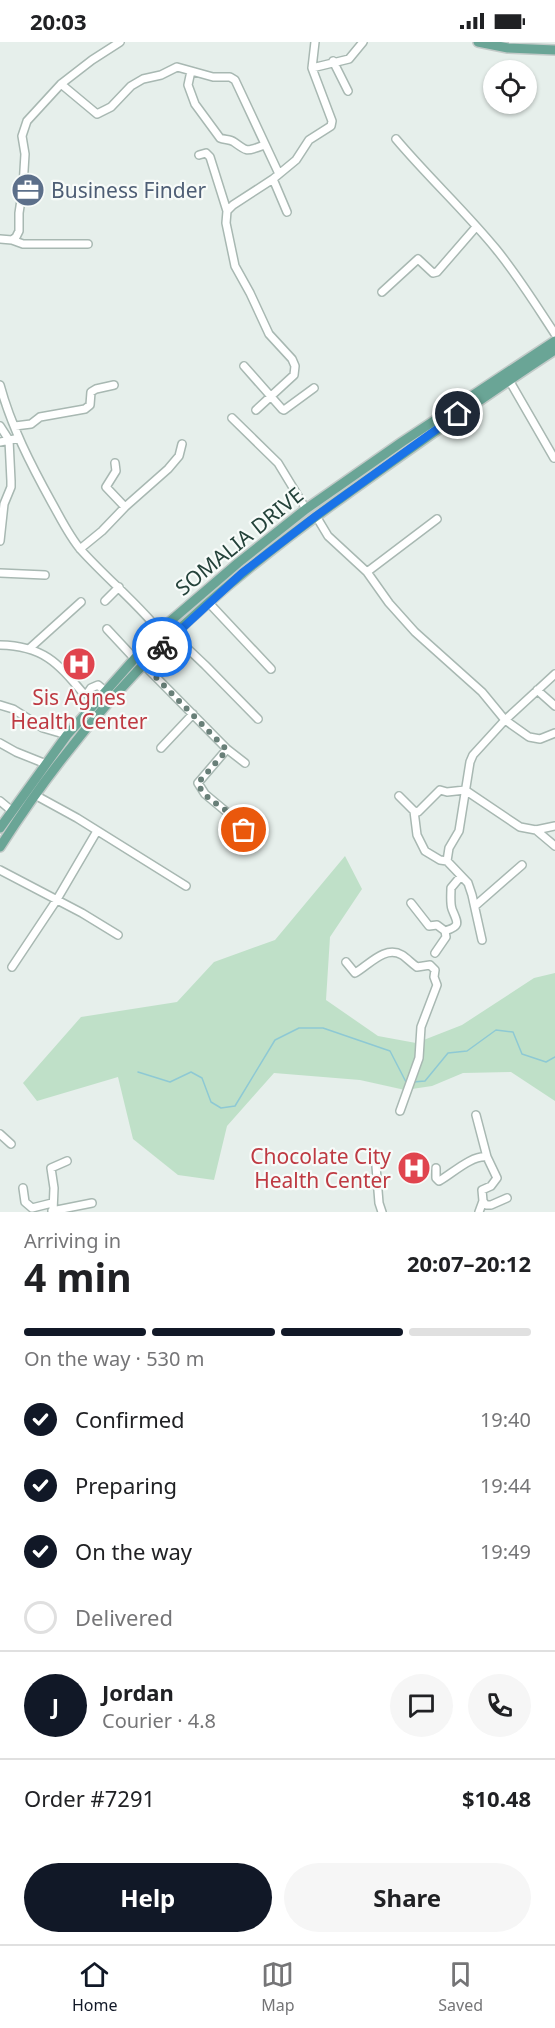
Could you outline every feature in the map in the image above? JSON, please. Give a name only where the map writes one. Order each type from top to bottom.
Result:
[{"type":"main road","points":[[478,42],[508,48],[555,50]]},
{"type":"main road","name":"SOMALIA DRIVE","points":[[0,828],[68,735],[160,630],[238,563],[306,509],[402,442],[555,341]]},
{"type":"main road","name":"SOMALIA DRIVE","points":[[0,847],[72,746],[168,640],[242,573],[429,434],[555,350]]},
{"type":"street","points":[[12,240],[19,231],[25,154],[22,136],[27,122],[61,84],[120,42]]},
{"type":"street","points":[[227,211],[296,160],[309,140],[332,124],[312,68],[315,42]]},
{"type":"street","points":[[312,68],[352,57],[363,42]]},
{"type":"street","points":[[333,61],[348,91]]},
{"type":"street","points":[[61,84],[97,114],[111,107],[131,86],[143,79],[161,75],[177,67],[213,77],[230,77],[235,80],[279,174]]},
{"type":"street","points":[[191,71],[188,85],[195,104],[220,138],[232,140],[248,151],[265,146]]},
{"type":"street","points":[[396,139],[425,174],[496,249],[517,276],[555,334]]},
{"type":"street","points":[[199,155],[206,153],[210,157],[227,211],[226,223],[235,266],[269,334],[292,359],[295,366],[294,375],[256,410]]},
{"type":"street","points":[[273,179],[287,212]]},
{"type":"street","points":[[382,292],[418,259],[433,273],[436,272],[476,227]]},
{"type":"street","points":[[0,239],[23,244],[88,244]]},
{"type":"street","points":[[244,366],[284,410],[314,388]]},
{"type":"street","points":[[509,380],[554,458]]},
{"type":"street","points":[[0,385],[2,401],[19,438],[59,516],[80,549],[168,640]]},
{"type":"street","points":[[15,426],[32,424],[40,417],[85,409],[90,405],[91,392],[96,388],[114,385]]},
{"type":"street","points":[[232,418],[278,462],[306,509]]},
{"type":"street","points":[[0,426],[9,440],[11,481],[2,508],[0,541]]},
{"type":"street","points":[[0,442],[19,438]]},
{"type":"street","points":[[80,549],[171,465],[179,456],[182,444]]},
{"type":"street","points":[[115,463],[116,471],[106,487],[125,507]]},
{"type":"street","points":[[316,516],[328,536],[367,572],[389,603],[415,632],[482,692],[506,720],[529,737],[540,739],[555,733]]},
{"type":"street","points":[[367,572],[437,519]]},
{"type":"street","points":[[0,573],[45,575]]},
{"type":"street","points":[[105,601],[119,587]]},
{"type":"street","points":[[30,648],[81,602]]},
{"type":"street","points":[[209,603],[271,669]]},
{"type":"street","points":[[107,628],[134,658]]},
{"type":"street","points":[[175,633],[185,646],[258,719]]},
{"type":"street","points":[[0,645],[30,648],[53,660],[83,693],[87,694],[91,688],[98,685],[105,691]]},
{"type":"street","points":[[144,665],[227,750],[245,763]]},
{"type":"street","points":[[447,861],[449,848],[459,831],[472,755],[555,674]]},
{"type":"street","points":[[537,690],[555,705]]},
{"type":"street","points":[[0,705],[13,709],[43,728],[68,735]]},
{"type":"street","points":[[161,748],[193,714]]},
{"type":"street","points":[[0,742],[16,752],[46,764]]},
{"type":"street","points":[[227,750],[198,783],[205,794],[241,824],[244,830],[244,844]]},
{"type":"street","points":[[414,811],[418,812],[440,790],[447,792],[465,790],[520,826],[536,830],[555,826]]},
{"type":"street","points":[[35,795],[186,886]]},
{"type":"street","points":[[399,796],[414,811],[417,836],[425,851],[440,861],[447,861],[468,883],[482,940]]},
{"type":"street","points":[[0,801],[12,812]]},
{"type":"street","points":[[536,830],[555,846]]},
{"type":"street","points":[[12,967],[56,901],[97,831]]},
{"type":"street","points":[[475,906],[522,865]]},
{"type":"street","points":[[0,870],[32,885],[118,935]]},
{"type":"street","points":[[445,931],[452,929],[457,923],[451,907],[451,888],[461,876]]},
{"type":"street","points":[[411,903],[429,926],[437,925],[445,931],[446,937],[435,954]]},
{"type":"street","points":[[346,962],[355,973],[381,955],[390,952],[400,954],[417,967],[430,965],[434,968],[437,985],[421,1027],[419,1058],[400,1112]]},
{"type":"street","points":[[476,1115],[487,1157],[496,1178],[491,1186],[482,1190],[483,1201],[479,1212]]},
{"type":"street","points":[[0,1134],[11,1144]]},
{"type":"street","points":[[436,1168],[436,1178],[439,1181],[470,1161],[482,1156],[487,1157]]},
{"type":"street","points":[[67,1161],[51,1168],[54,1188],[53,1212],[92,1203]]},
{"type":"street","points":[[376,1167],[382,1212]]},
{"type":"street","points":[[23,1188],[26,1203],[32,1208],[52,1203]]},
{"type":"street","points":[[483,1201],[486,1205],[491,1205],[507,1198]]},
{"type":"green space","points":[[345,856],[362,889],[330,937],[326,1000],[378,1036],[416,1043],[462,1025],[534,978],[555,973],[555,1101],[511,1072],[463,1073],[432,1086],[405,1090],[360,1080],[274,1073],[227,1126],[214,1180],[178,1175],[133,1139],[118,1077],[37,1101],[23,1083],[81,1017],[177,1002],[214,962],[275,940]]},
{"type":"waterway","points":[[138,1072],[170,1082],[191,1072],[202,1078],[211,1102],[221,1108],[235,1106],[275,1040],[299,1028],[323,1028],[390,1051],[406,1082],[409,1082]]},
{"type":"waterway","points":[[413,1082],[425,1081],[448,1053],[467,1051],[496,1030],[513,1032],[522,1054],[546,1062],[555,1057]]},
{"type":"way so far","points":[[162,647],[144,665],[227,750],[198,783],[201,790],[231,814],[244,830]]},
{"type":"place","name":"Business Finder","points":[[28,190]]},
{"type":"place","name":"Sis Agnes Health Center","points":[[79,664]]},
{"type":"place","name":"Chocolate City Health Center","points":[[414,1168]]},
{"type":"route","points":[[162,647],[242,573],[316,516],[458,414]]}]
